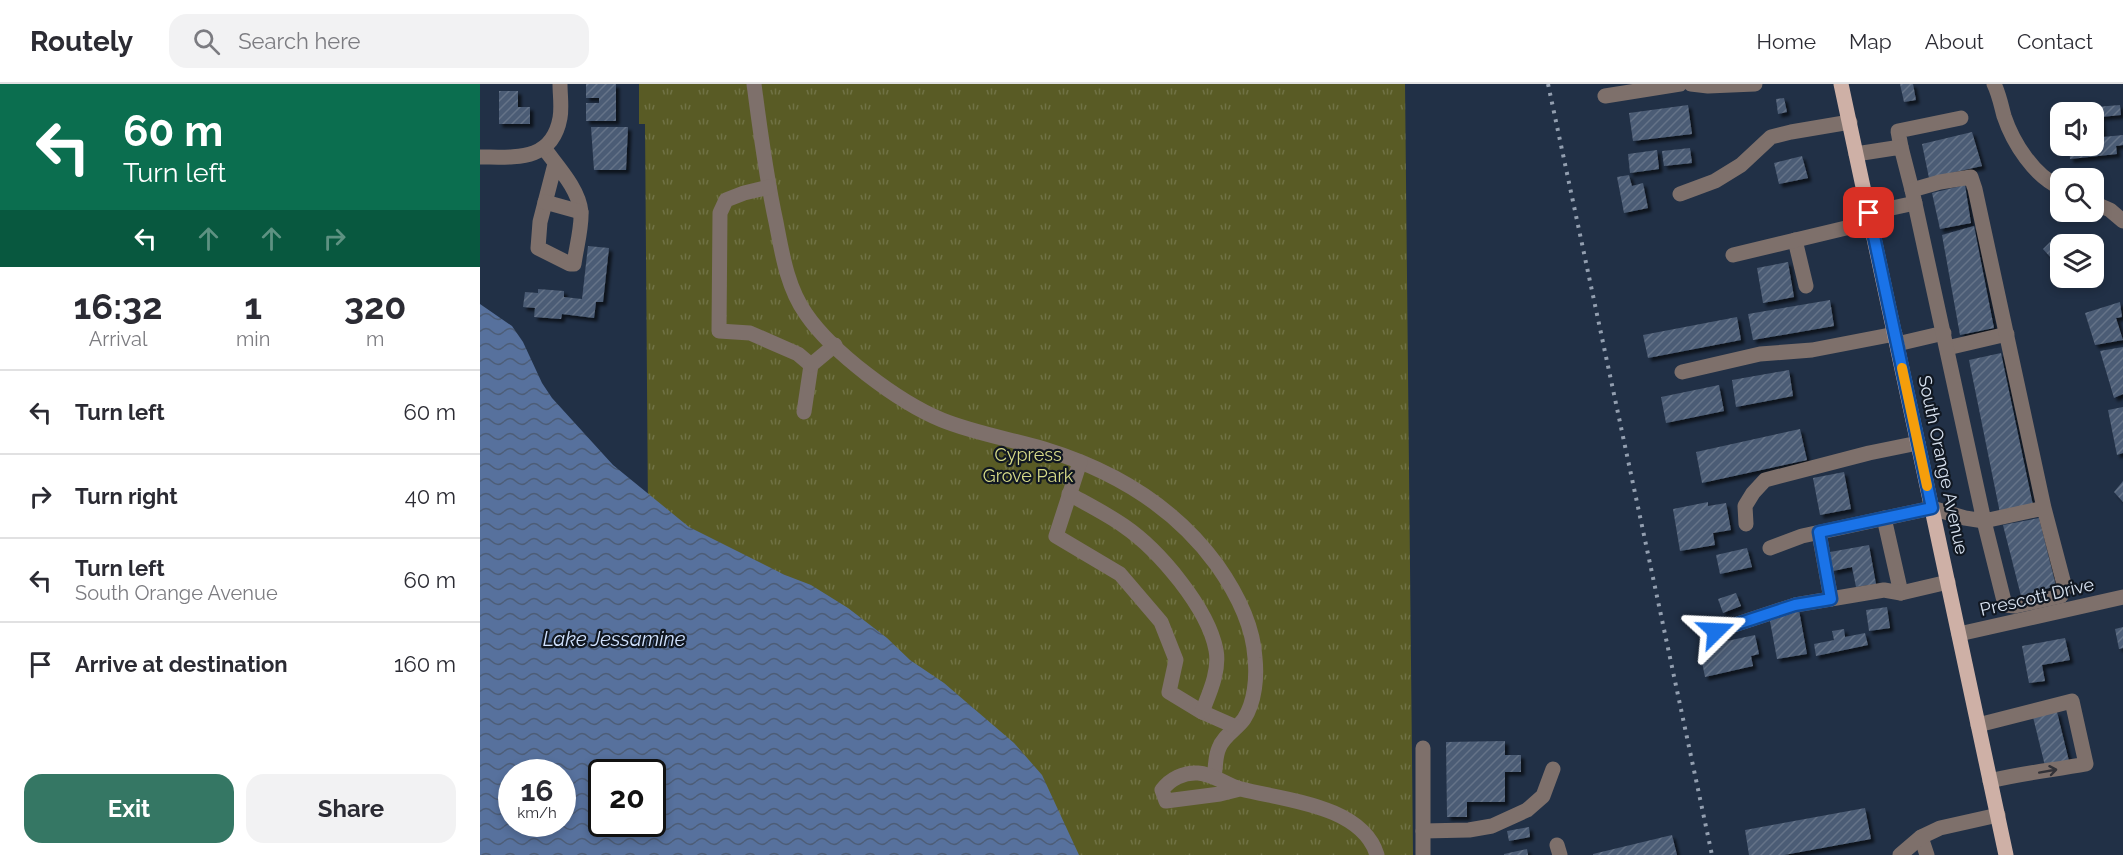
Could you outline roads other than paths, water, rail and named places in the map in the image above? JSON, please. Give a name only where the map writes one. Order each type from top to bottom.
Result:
[{"type":"main road","name":"South Orange Avenue","points":[[1841,84],[2006,855]]},
{"type":"street","points":[[480,157],[520,156],[544,148],[552,141],[560,117],[560,84]]},
{"type":"street","points":[[754,84],[769,187],[784,263],[795,295],[806,313],[835,345],[866,373],[908,403],[941,419],[1080,462],[1115,476],[1170,514],[1203,547],[1226,579],[1251,631],[1256,657],[1256,676],[1252,699],[1244,719],[1219,746],[1214,776]]},
{"type":"street","points":[[1605,96],[1680,84]]},
{"type":"street","points":[[1692,84],[1708,86],[1755,84]]},
{"type":"street","points":[[1994,84],[2005,118],[2029,164],[2050,183]]},
{"type":"street","points":[[1733,255],[1795,240],[1870,217],[1913,196],[1940,182],[1971,177],[2044,508],[2065,588],[2061,596],[2015,606],[2005,605],[1984,521],[1913,196],[1901,147],[1898,131],[1960,118]]},
{"type":"street","points":[[1680,194],[1716,181],[1741,165],[1771,137],[1850,122]]},
{"type":"street","points":[[1856,154],[1901,147]]},
{"type":"street","points":[[544,148],[555,164],[575,194],[581,212],[574,264],[538,249],[540,222],[555,164]]},
{"type":"street","points":[[769,187],[744,193],[726,201],[720,213],[719,331],[750,333],[798,354],[812,364]]},
{"type":"street","points":[[545,202],[581,212]]},
{"type":"street","points":[[2104,207],[2123,221]]},
{"type":"street","points":[[1795,240],[1806,286]]},
{"type":"street","points":[[1682,372],[1761,354],[1896,339],[1945,341],[2007,334]]},
{"type":"street","points":[[804,412],[812,364],[835,345]]},
{"type":"street","points":[[1746,524],[1745,506],[1765,480],[1918,443]]},
{"type":"street","points":[[1080,462],[1056,536],[1120,574],[1161,622],[1176,660],[1169,692],[1202,712],[1236,727]]},
{"type":"street","points":[[1069,494],[1125,526],[1151,548],[1176,576],[1206,620],[1216,652],[1214,682],[1202,712]]},
{"type":"street","points":[[1770,548],[1802,536],[1932,508],[1984,521],[2044,508]]},
{"type":"street","points":[[1884,518],[1901,593]]},
{"type":"street","points":[[1819,532],[1831,599]]},
{"type":"street","points":[[1716,631],[1795,605],[1884,590],[1901,593],[1948,582]]},
{"type":"street","name":"Prescott Drive","points":[[1959,634],[2123,597]]},
{"type":"street","points":[[1978,725],[2072,701],[2086,764],[1990,781]]},
{"type":"street","points":[[1423,855],[1424,748]]},
{"type":"street","points":[[1423,831],[1469,830],[1492,826],[1527,810],[1544,796],[1553,769]]},
{"type":"street","points":[[1240,789],[1166,801],[1162,790],[1169,781],[1197,772],[1214,776],[1240,789],[1316,806],[1341,817],[1358,828],[1372,843],[1377,855]]},
{"type":"street","points":[[1900,855],[1921,837],[1940,828],[1998,815]]},
{"type":"street","points":[[1921,837],[1927,855]]},
{"type":"water","name":"Lake Jessamine","points":[[480,304],[512,326],[523,342],[542,383],[552,398],[613,465],[689,527],[785,575],[811,585],[848,608],[887,638],[910,660],[944,683],[1014,743],[1042,775],[1079,855],[480,855]]},
{"type":"railway","points":[[1548,84],[1712,855]]},
{"type":"park label","name":"Cypress Grove Park","points":[[1028,466]]}]
